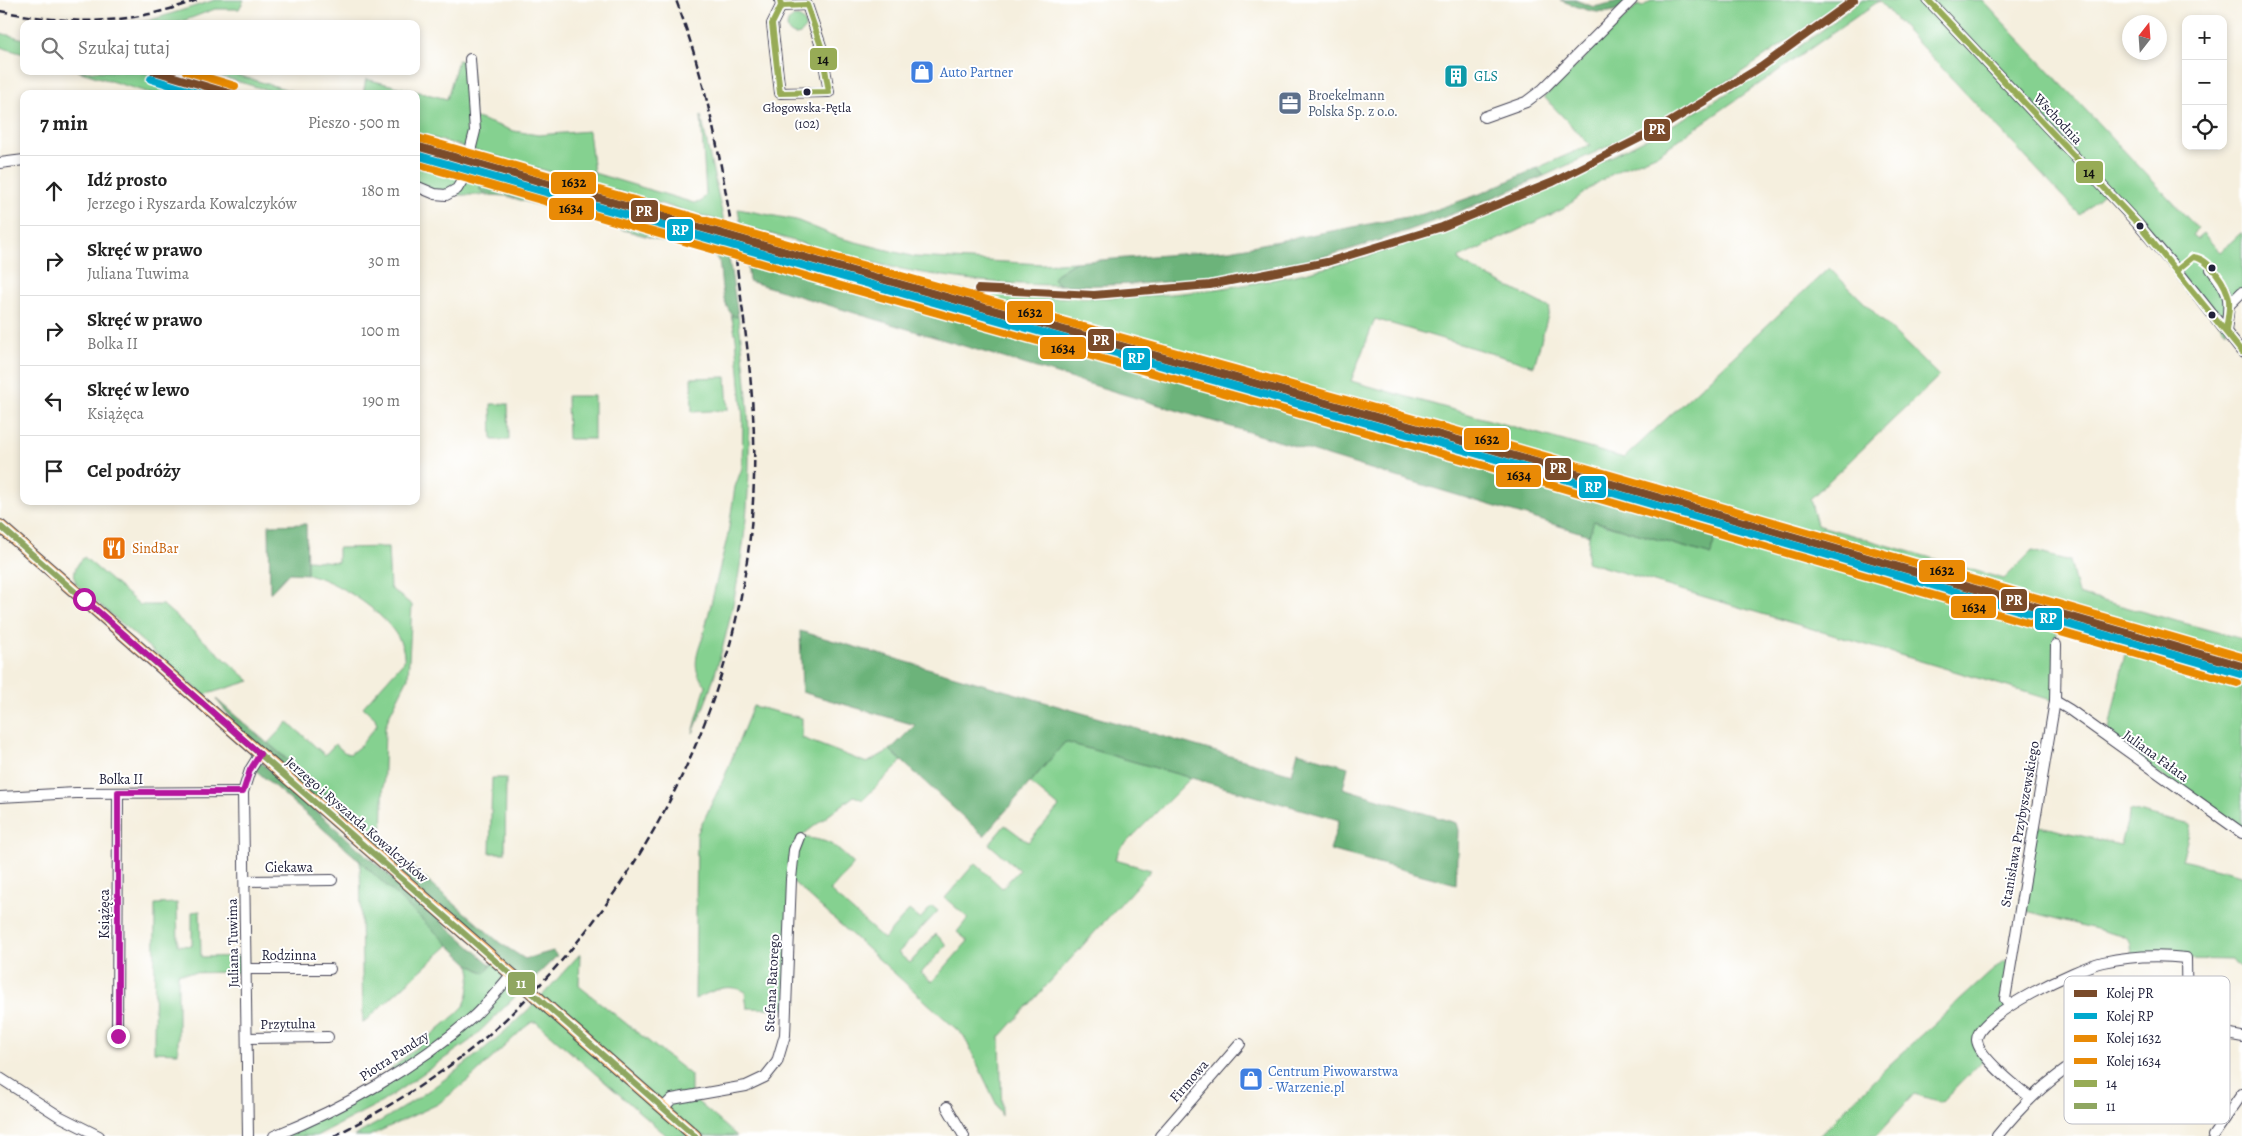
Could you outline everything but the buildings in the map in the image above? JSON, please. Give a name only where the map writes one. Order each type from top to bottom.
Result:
[{"type":"main road","name":"Jerzego i Ryszarda Kowalczyków","points":[[0,526],[695,1136]]},
{"type":"street","points":[[1484,116],[1526,102],[1543,89],[1632,0]]},
{"type":"street","name":"Wschodnia","points":[[1928,0],[2137,222],[2242,352]]},
{"type":"street","points":[[781,3],[807,5],[821,46],[829,92],[780,93],[772,24],[781,3]]},
{"type":"street","points":[[420,188],[435,194],[446,195],[457,189],[463,179],[475,131],[470,59]]},
{"type":"street","points":[[0,163],[20,160]]},
{"type":"street","points":[[2211,270],[2225,286],[2229,305],[2226,331]]},
{"type":"street","points":[[2229,305],[2242,292]]},
{"type":"street","name":"Stanisława Przybyszewskiego","points":[[2010,1005],[2005,999],[2010,964],[2055,701],[2056,645]]},
{"type":"street","name":"Juliana Fałata","points":[[2055,701],[2242,833]]},
{"type":"street","name":"Juliana Tuwima","points":[[248,1136],[243,792],[250,770],[260,754]]},
{"type":"street","name":"Bolka II","points":[[0,797],[118,792],[243,792]]},
{"type":"street","name":"Książęca","points":[[118,792],[118,1036]]},
{"type":"street","name":"Stefana Batorego","points":[[663,1108],[672,1099],[746,1086],[765,1077],[777,1062],[785,1035],[791,879],[794,850],[799,837]]},
{"type":"street","name":"Ciekawa","points":[[245,881],[332,880]]},
{"type":"street","points":[[2068,976],[2102,962],[2132,958],[2186,958],[2186,976]]},
{"type":"street","name":"Rodzinna","points":[[247,969],[330,969]]},
{"type":"street","name":"Piotra Pandzy","points":[[274,1136],[357,1095],[421,1056],[472,1017],[514,977]]},
{"type":"street","points":[[2031,1098],[1986,1057],[1978,1047],[1977,1038],[1982,1027],[2010,1005],[2064,978]]},
{"type":"street","name":"Przytulna","points":[[248,1038],[328,1037]]},
{"type":"street","name":"Firmowa","points":[[1160,1136],[1240,1044]]},
{"type":"street","points":[[2002,1134],[2031,1098],[2064,1070]]},
{"type":"street","points":[[0,1078],[59,1116],[99,1136]]},
{"type":"street","points":[[2230,1111],[2242,1094]]},
{"type":"street","points":[[947,1106],[964,1136]]},
{"type":"street","points":[[2213,1136],[2221,1124]]},
{"type":"green space","points":[[215,0],[244,0],[239,9],[215,9],[186,20],[151,20]]},
{"type":"green space","points":[[1560,0],[1575,0],[1594,7],[1623,0],[1632,0],[1615,11],[1597,12]]},
{"type":"green space","points":[[1652,0],[1843,0],[1802,31],[1693,102],[1624,138],[1544,176],[1537,168],[1590,145],[1544,97],[1638,5],[1642,7]]},
{"type":"green space","points":[[1861,0],[1982,0],[2198,229],[2192,235],[2197,239],[2203,234],[2220,252],[2242,232],[2242,292],[2229,305],[2226,331],[2106,191],[2080,215],[1879,1],[1658,154],[1621,169],[1597,183],[1563,209],[1459,258],[1460,262],[1550,308],[1534,366],[1375,319],[1351,381],[1624,458],[1829,268],[1939,376],[1810,499],[1817,525],[2004,579],[2032,551],[2070,561],[2078,594],[2242,639],[2242,662],[1720,512],[938,292],[940,287],[1036,297],[1085,298],[1182,293],[1278,279],[1325,268],[1390,249],[1453,227],[1516,201],[1651,136],[1760,73],[1828,26]]},
{"type":"green space","points":[[792,17],[800,17],[805,22],[803,33],[792,35],[787,30],[787,22]]},
{"type":"green space","points":[[0,33],[20,38],[20,53],[0,47]]},
{"type":"green space","points":[[458,60],[470,63],[474,117],[514,131],[538,135],[589,131],[594,173],[694,203],[701,202],[706,194],[701,116],[724,222],[420,134],[420,92],[447,99]]},
{"type":"green space","points":[[91,75],[152,75],[204,90],[140,90]]},
{"type":"green space","points":[[216,75],[237,75],[288,90],[267,90]]},
{"type":"green space","points":[[366,79],[411,90],[364,90]]},
{"type":"green space","points":[[420,151],[489,171],[481,179],[480,190],[486,195],[446,195],[420,187]]},
{"type":"green space","points":[[1537,168],[1544,176],[1457,212],[1368,244],[1293,264],[1216,277],[1138,284],[1061,285],[1053,279],[1056,274],[1075,262],[1230,250],[1423,214],[1480,194]]},
{"type":"green space","points":[[489,171],[726,239],[738,316],[735,317],[730,312],[724,299],[719,261],[714,256],[506,196],[486,195],[480,190],[481,179]]},
{"type":"green space","points":[[738,209],[796,220],[840,238],[915,257],[1042,264],[1075,262],[1056,274],[1056,283],[1061,285],[1017,284],[918,272],[841,255],[741,225]]},
{"type":"green space","points":[[745,245],[1717,518],[1712,555],[1594,521],[1589,535],[749,281]]},
{"type":"green space","points":[[731,314],[735,317],[738,316],[749,427],[746,518],[739,573],[728,627],[711,687],[693,733],[706,685],[698,674],[696,662],[698,650],[703,637],[728,534],[735,487],[742,468],[743,419],[736,338]]},
{"type":"green space","points":[[726,377],[728,410],[692,412],[691,378]]},
{"type":"green space","points":[[567,396],[594,396],[594,439],[568,439]]},
{"type":"green space","points":[[491,404],[508,404],[509,440],[492,440]]},
{"type":"green space","points":[[1717,518],[2242,669],[2242,833],[2107,738],[2127,644],[2057,623],[2055,701],[1587,562],[1589,535],[1593,521],[1712,555]]},
{"type":"green space","points":[[306,524],[307,574],[289,573],[270,593],[269,525]]},
{"type":"green space","points":[[388,547],[390,588],[412,605],[408,678],[385,728],[382,840],[268,743],[288,722],[325,755],[335,744],[344,752],[350,754],[360,746],[377,725],[375,718],[363,707],[404,661],[402,647],[395,633],[384,619],[369,606],[336,585],[307,574],[307,560],[338,562],[338,548]]},
{"type":"green space","points":[[84,557],[140,605],[163,605],[250,681],[204,695],[76,584],[74,576],[76,569]]},
{"type":"green space","points":[[800,631],[1292,774],[1298,752],[1348,767],[1343,788],[1456,823],[1458,830],[1456,884],[1330,850],[1339,820],[1065,742],[984,836],[890,750],[915,725],[802,692]]},
{"type":"green space","points":[[216,699],[500,943],[525,959],[553,951],[557,956],[525,987],[260,754]]},
{"type":"green space","points":[[753,706],[802,718],[802,738],[867,763],[890,750],[902,761],[863,800],[854,796],[800,837],[830,844],[854,864],[830,891],[884,939],[909,910],[920,919],[932,906],[938,911],[898,953],[910,963],[936,934],[947,945],[921,973],[932,982],[968,941],[957,932],[968,918],[945,898],[975,863],[1002,888],[1019,870],[989,844],[1005,825],[1028,842],[1059,807],[1030,783],[1065,742],[1191,778],[1119,850],[1115,860],[1151,870],[1000,1037],[1002,1116],[964,1036],[791,880],[787,1009],[747,1008],[745,992],[732,988],[720,989],[695,999],[697,834],[724,778]]},
{"type":"green space","points":[[257,759],[491,965],[485,973],[469,964],[360,861],[252,767]]},
{"type":"green space","points":[[492,778],[506,778],[505,853],[490,853]]},
{"type":"green space","points":[[2130,810],[2191,825],[2182,860],[2242,875],[2242,966],[2236,965],[2232,960],[2132,958],[2131,943],[2126,937],[2019,909],[2035,825],[2121,845]]},
{"type":"green space","points":[[360,861],[450,944],[363,1023]]},
{"type":"green space","points":[[177,903],[178,945],[192,946],[192,912],[200,911],[201,957],[247,956],[247,972],[178,973],[178,1053],[154,1052],[155,904]]},
{"type":"green space","points":[[580,954],[579,986],[691,1075],[691,1096],[737,1136],[667,1136],[536,1022],[532,1022],[470,1079],[438,1104],[369,1136],[354,1136],[425,1093],[470,1060],[533,1005]]},
{"type":"green space","points":[[493,959],[525,987],[471,1040],[382,1102],[316,1136],[274,1136],[365,1091],[464,1006],[471,974],[469,964],[481,971],[490,968]]},
{"type":"green space","points":[[2004,960],[2010,964],[2010,1005],[1977,1038],[1986,1057],[1942,1102],[1914,1094],[1876,1136],[1819,1136],[1887,1067]]},
{"type":"railway","points":[[99,20],[147,15],[197,0]]},
{"type":"railway","points":[[334,1136],[404,1096],[471,1050],[511,1014],[563,959],[609,900],[650,836],[685,769],[713,699],[734,627],[748,553],[754,477],[754,426],[745,325],[722,170],[698,67],[676,0]]},
{"type":"railway","points":[[0,11],[64,20]]},
{"type":"rail line","name":"PR","points":[[978,289],[1094,295],[1210,285],[1327,262],[1442,227],[1553,182],[1660,128],[1761,67],[1854,0]]},
{"type":"rail line","name":"PR","points":[[168,75],[218,90]]},
{"type":"rail line","name":"1632","points":[[199,75],[235,86]]},
{"type":"rail line","name":"RP","points":[[151,79],[187,90]]},
{"type":"rail line","name":"1632","points":[[420,139],[837,258],[1482,438],[2242,657]]},
{"type":"rail line","name":"PR","points":[[420,147],[835,266],[1480,446],[2242,666]]},
{"type":"rail line","name":"RP","points":[[420,156],[833,274],[1478,454],[2240,674]]},
{"type":"rail line","name":"1634","points":[[420,165],[830,283],[1475,463],[2237,683]]},
{"type":"transit line","name":"14","points":[[780,0],[781,6],[772,24],[780,93]]},
{"type":"transit line","name":"14","points":[[1928,0],[2137,223],[2242,352]]},
{"type":"transit line","name":"14","points":[[780,93],[829,92],[821,46],[807,5],[781,6]]},
{"type":"transit line","name":"14","points":[[2177,270],[2193,257],[2205,262],[2216,273],[2228,294],[2229,312],[2226,331]]},
{"type":"transit line","name":"11","points":[[0,526],[695,1136]]},
{"type":"place","name":"Auto Partner","points":[[922,72]]},
{"type":"place","name":"GLS","points":[[1456,76]]},
{"type":"place","name":"Głogowska-Pętla (102)","points":[[807,92]]},
{"type":"place","name":"Broekelmann Polska Sp. z o.o.","points":[[1290,103]]},
{"type":"place","name":"SindBar","points":[[114,548]]},
{"type":"place","name":"Centrum Piwowarstwa - Warzenie.pl","points":[[1251,1079]]},
{"type":"route","points":[[84,599],[260,754],[250,770],[243,792],[118,792],[118,1036]]}]
